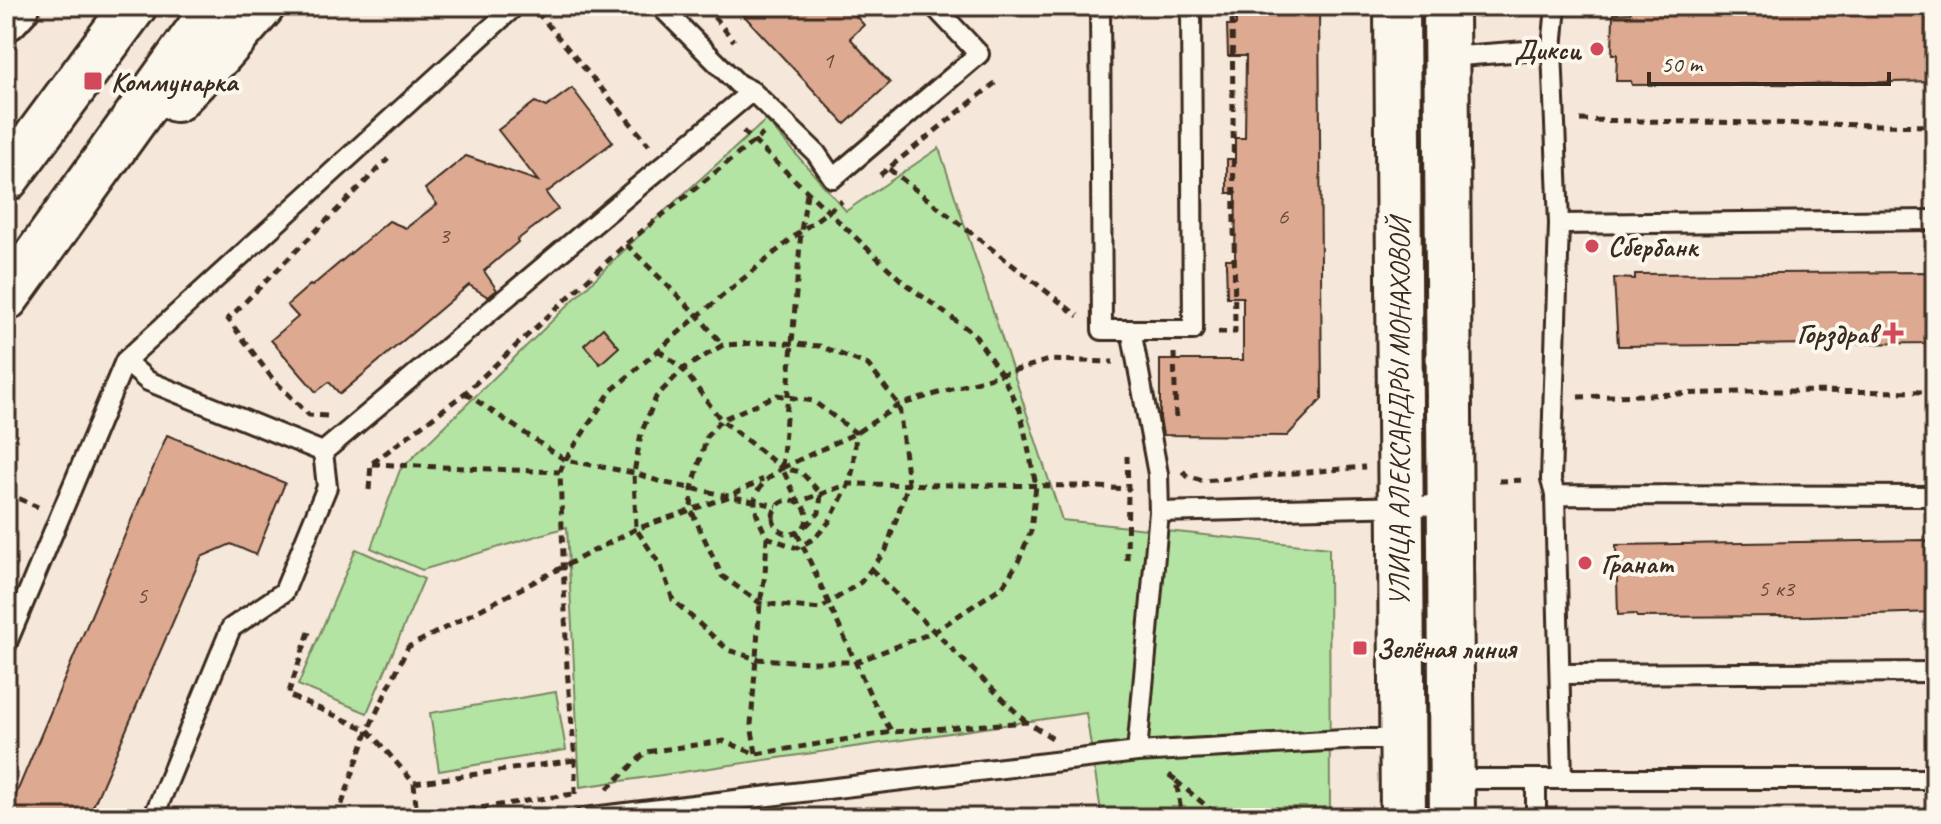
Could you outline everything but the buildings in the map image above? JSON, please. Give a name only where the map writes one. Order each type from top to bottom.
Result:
[{"type":"main road","points":[[6,18],[17,6]]},
{"type":"main road","points":[[6,179],[134,6]]},
{"type":"main road","points":[[6,298],[216,6]]},
{"type":"main road","points":[[77,201],[218,56],[262,6]]},
{"type":"main road","name":"УЛИЦА АЛЕКСАНДРЫ МОНАХОВОЙ","points":[[1397,6],[1403,818]]},
{"type":"main road","name":"УЛИЦА АЛЕКСАНДРЫ МОНАХОВОЙ","points":[[1446,6],[1452,799]]},
{"type":"lane","points":[[6,645],[125,361],[515,6]]},
{"type":"lane","points":[[660,6],[738,84],[752,91],[816,153],[833,178],[979,54],[934,6]]},
{"type":"lane","points":[[1100,6],[1102,330],[1193,330],[1191,6]]},
{"type":"lane","points":[[1556,6],[1552,49],[1559,224],[1551,480],[1555,495],[1562,778]]},
{"type":"lane","points":[[1447,57],[1552,49]]},
{"type":"lane","points":[[323,452],[752,91]]},
{"type":"lane","points":[[1559,224],[1935,220]]},
{"type":"lane","points":[[1131,330],[1158,474],[1159,512],[1137,752]]},
{"type":"lane","points":[[125,361],[148,381],[323,452]]},
{"type":"lane","points":[[153,818],[231,628],[284,592],[327,487],[323,452]]},
{"type":"lane","points":[[1555,495],[1935,496]]},
{"type":"lane","points":[[1159,512],[1450,505]]},
{"type":"lane","points":[[1560,674],[1935,672]]},
{"type":"lane","points":[[584,818],[1137,752],[1402,739]]},
{"type":"lane","points":[[1452,799],[1536,779],[1935,779]]},
{"type":"lane","points":[[1536,779],[1536,818]]},
{"type":"path","points":[[705,6],[734,41]]},
{"type":"path","points":[[1210,332],[1235,332],[1232,6]]},
{"type":"path","points":[[536,12],[653,150]]},
{"type":"path","points":[[876,177],[995,83]]},
{"type":"path","points":[[725,113],[904,283],[974,334],[1020,410],[1036,485],[1031,531],[1018,562],[1003,586],[934,632],[856,662],[757,659],[728,650],[673,600],[661,566],[636,529],[634,473],[641,434],[656,397],[683,369],[723,345],[772,342],[820,346],[868,365],[899,405],[908,484],[886,550],[861,582],[820,609],[760,603],[722,576],[691,510],[692,489],[707,436],[721,420],[777,395],[813,401],[856,433]]},
{"type":"path","points":[[1555,119],[1935,126]]},
{"type":"path","points":[[369,490],[371,464],[465,393],[626,244],[769,129]]},
{"type":"path","points":[[889,169],[1085,322]]},
{"type":"path","points":[[804,528],[807,513],[798,502],[782,468],[801,231],[807,193]]},
{"type":"path","points":[[575,794],[560,472],[565,460],[611,391],[801,231],[852,195]]},
{"type":"path","points":[[626,244],[723,345]]},
{"type":"path","points":[[228,319],[272,378],[309,415],[330,417]]},
{"type":"path","points":[[658,350],[683,369],[721,420],[782,468],[801,472],[821,494],[819,513],[797,533],[786,534],[776,528],[773,521],[777,506],[785,500],[798,502],[821,494],[849,484],[1128,489],[1126,441]]},
{"type":"path","points":[[1174,353],[1177,437]]},
{"type":"path","points":[[337,818],[368,730],[408,647],[636,529],[728,497],[856,433],[899,405],[1049,360],[1123,362]]},
{"type":"path","points":[[1553,397],[1776,391],[1935,392]]},
{"type":"path","points":[[465,393],[565,460],[777,506]]},
{"type":"path","points":[[767,537],[797,548],[815,538],[829,522],[849,484],[856,433]]},
{"type":"path","points":[[371,464],[560,472]]},
{"type":"path","points":[[1178,465],[1187,476],[1203,481],[1365,467]]},
{"type":"path","points":[[756,754],[751,725],[767,537],[757,517],[755,502],[762,482],[782,468]]},
{"type":"path","points":[[6,493],[60,516]]},
{"type":"path","points":[[797,533],[873,701],[892,732]]},
{"type":"path","points":[[871,569],[1027,722],[1056,740]]},
{"type":"path","points":[[554,573],[565,581]]},
{"type":"path","points":[[309,632],[288,695],[368,730],[414,783],[414,818],[586,792]]},
{"type":"path","points":[[598,790],[609,789],[646,752],[724,741],[756,754],[892,732],[1027,722]]},
{"type":"path","points":[[414,783],[575,760]]},
{"type":"path","points":[[1176,780],[1221,818]]},
{"type":"green space","points":[[766,120],[846,211],[939,148],[1062,520],[1329,548],[1330,818],[1102,818],[1086,713],[580,787],[567,527],[422,570],[371,548],[400,470],[657,218]]},
{"type":"green space","points":[[356,549],[424,579],[367,713],[298,685]]},
{"type":"green space","points":[[556,692],[566,750],[439,771],[430,713]]},
{"type":"place","name":"Дикси","points":[[1597,49]]},
{"type":"place","name":"Коммунарка","points":[[93,81]]},
{"type":"place","name":"Сбербанк","points":[[1592,246]]},
{"type":"place","name":"Горздрав","points":[[1893,333]]},
{"type":"place","name":"Гранат","points":[[1585,563]]},
{"type":"place","name":"Зелёная линия","points":[[1360,648]]}]
